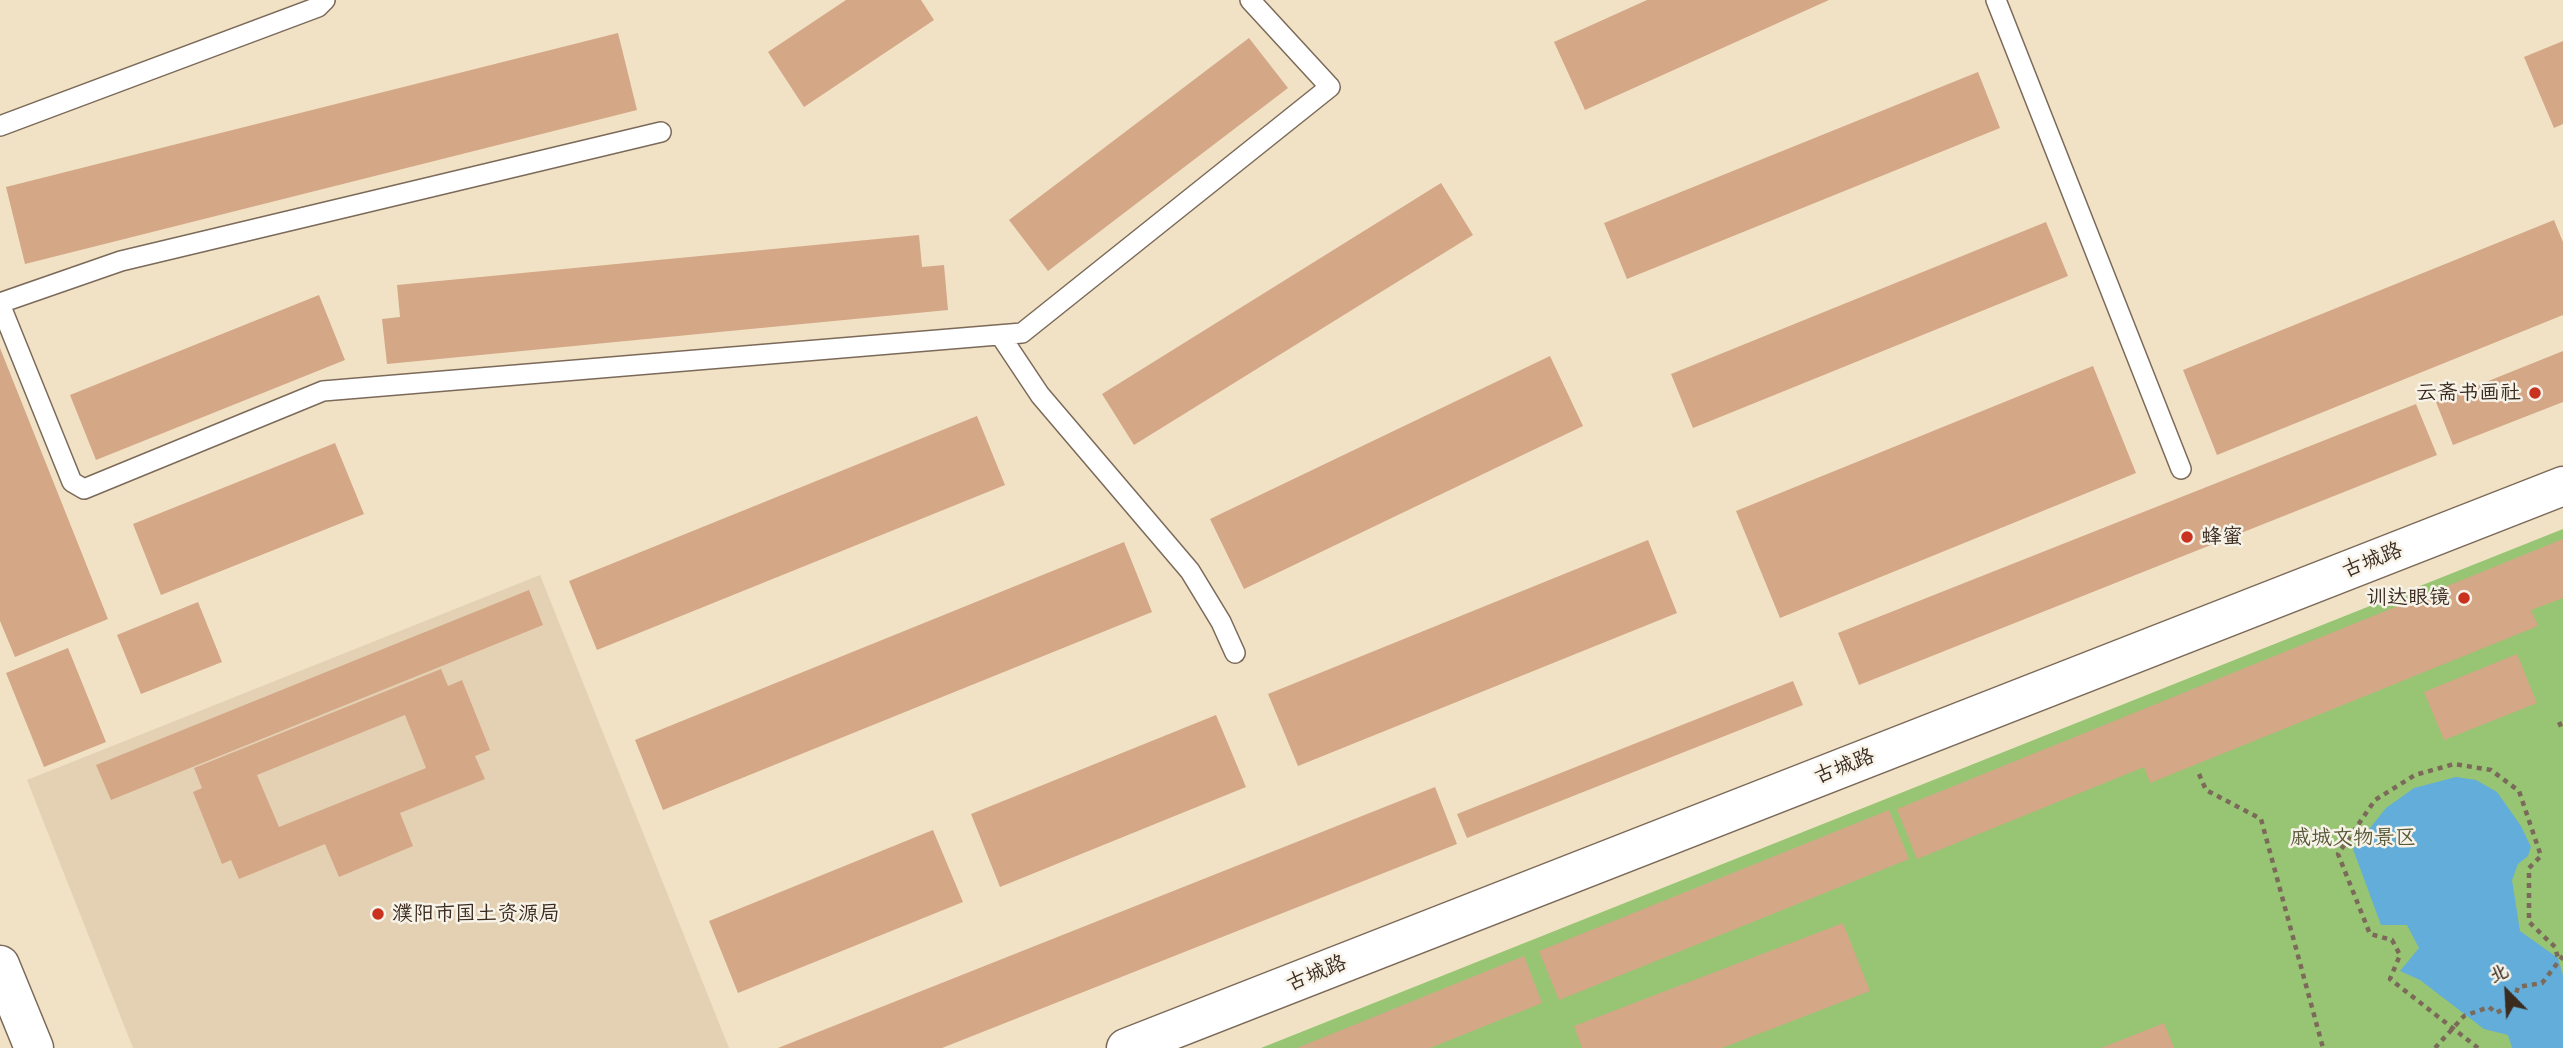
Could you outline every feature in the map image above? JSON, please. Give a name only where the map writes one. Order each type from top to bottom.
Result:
[{"type":"street","name":"古城路","points":[[1126,1048],[2563,486]]},
{"type":"street","points":[[0,965],[34,1048]]},
{"type":"lane","points":[[0,126],[318,7],[326,0]]},
{"type":"lane","points":[[661,132],[121,261],[0,303],[72,482],[83,489],[323,391],[1022,333],[1330,87],[1250,0]]},
{"type":"lane","points":[[1996,0],[2181,468]]},
{"type":"lane","points":[[1000,335],[1040,395],[1190,571],[1221,622],[1235,653]]},
{"type":"path","points":[[2559,722],[2563,731]]},
{"type":"path","points":[[2435,1048],[2454,1027],[2464,1016],[2489,1007],[2497,1013],[2513,1004],[2518,987],[2542,982],[2561,957],[2555,947],[2529,922],[2529,868],[2541,856],[2519,791],[2491,770],[2454,764],[2415,775],[2375,800],[2339,854],[2370,934],[2392,940],[2400,955],[2390,979],[2454,1027],[2478,1048]]},
{"type":"path","points":[[2199,774],[2206,790],[2261,819],[2323,1048]]},
{"type":"shaded area","name":"濮阳市国土资源局","points":[[540,575],[729,1048],[133,1048],[27,780]]},
{"type":"green space","name":"戚城文物景区","points":[[2563,529],[2563,1048],[1261,1048]]},
{"type":"water","points":[[2456,777],[2476,780],[2497,792],[2521,826],[2531,847],[2528,856],[2518,864],[2512,880],[2520,931],[2558,958],[2563,975],[2563,1048],[2512,1048],[2508,1035],[2484,1029],[2420,980],[2400,971],[2419,948],[2407,925],[2381,925],[2353,849],[2386,808],[2414,788]]},
{"type":"building","points":[[846,0],[921,0],[934,20],[804,107],[768,52]]},
{"type":"building","points":[[1647,0],[1829,0],[1585,110],[1554,42]]},
{"type":"building","points":[[618,33],[637,110],[25,264],[6,187]]},
{"type":"building","points":[[1249,38],[1288,88],[1048,271],[1009,220]]},
{"type":"building","points":[[2563,41],[2563,124],[2554,128],[2524,57]]},
{"type":"building","points":[[1978,72],[2000,128],[1627,279],[1604,223]]},
{"type":"building","points":[[1441,183],[1473,235],[1134,445],[1102,394]]},
{"type":"building","points":[[2554,220],[2563,242],[2563,315],[2217,455],[2183,370]]},
{"type":"building","points":[[2046,222],[2068,276],[1693,428],[1671,374]]},
{"type":"building","points":[[919,235],[922,267],[944,265],[948,310],[387,364],[382,319],[400,317],[397,285]]},
{"type":"building","points":[[319,295],[345,360],[96,460],[70,395]]},
{"type":"building","points":[[0,348],[108,619],[15,657],[0,621]]},
{"type":"building","points":[[2563,351],[2563,402],[2453,445],[2436,402]]},
{"type":"building","points":[[1550,356],[1583,426],[1244,589],[1210,519]]},
{"type":"building","points":[[2093,366],[2136,473],[1780,618],[1736,511]]},
{"type":"building","points":[[2416,404],[2437,455],[1859,685],[1838,633]]},
{"type":"building","points":[[977,416],[1005,485],[597,650],[569,581]]},
{"type":"building","points":[[335,443],[364,514],[161,595],[133,524]]},
{"type":"building","points":[[2563,539],[2563,598],[2531,610],[2538,626],[2150,783],[2144,767],[1917,859],[1897,809]]},
{"type":"building","points":[[1648,540],[1677,613],[1298,766],[1268,694]]},
{"type":"building","points":[[1124,542],[1152,612],[663,810],[635,740]]},
{"type":"building","points":[[529,590],[543,625],[111,800],[96,765]]},
{"type":"building","points":[[198,602],[222,662],[141,694],[117,635]]},
{"type":"building","points":[[68,648],[106,742],[44,767],[6,673]]},
{"type":"building","points":[[2517,654],[2537,703],[2444,740],[2424,692]]},
{"type":"building","points":[[441,669],[448,686],[462,680],[490,750],[475,756],[485,779],[400,813],[413,846],[339,877],[325,844],[239,879],[231,860],[222,864],[193,792],[202,788],[194,768]],"holes":[[[405,715],[426,768],[279,827],[257,775]]]},
{"type":"building","points":[[1793,681],[1803,705],[1467,838],[1457,814]]},
{"type":"building","points":[[1216,715],[1246,787],[1000,887],[971,814]]},
{"type":"building","points":[[1435,787],[1457,844],[942,1048],[778,1048]]},
{"type":"building","points":[[1889,810],[1909,859],[1559,1000],[1539,951]]},
{"type":"building","points":[[933,830],[963,902],[738,993],[709,921]]},
{"type":"building","points":[[1843,923],[1870,991],[1722,1048],[1582,1048],[1574,1026]]},
{"type":"building","points":[[1524,956],[1542,1003],[1430,1048],[1297,1048]]},
{"type":"building","points":[[2164,1023],[2174,1048],[2101,1048]]},
{"type":"place","name":"云斋书画社","points":[[2535,393]]},
{"type":"place","name":"蜂蜜","points":[[2187,537]]},
{"type":"place","name":"训达眼镜","points":[[2464,598]]},
{"type":"place","name":"濮阳市国土资源局","points":[[378,914]]}]
